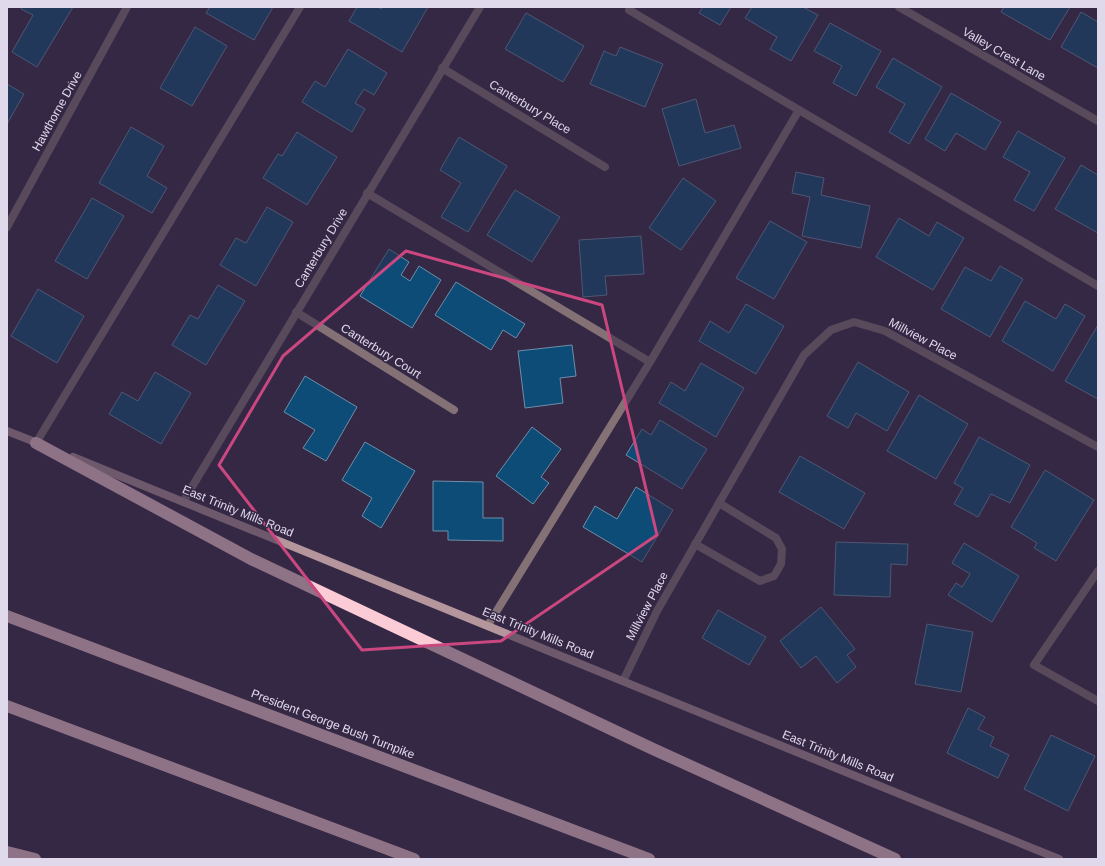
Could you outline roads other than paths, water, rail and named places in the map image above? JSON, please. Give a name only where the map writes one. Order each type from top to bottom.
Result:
[{"type":"highway","points":[[36,443],[251,559],[653,750],[895,859]]},
{"type":"highway","name":"President George Bush Turnpike","points":[[7,616],[649,859]]},
{"type":"highway","points":[[7,706],[414,859]]},
{"type":"highway","points":[[7,853],[35,859]]},
{"type":"main road","name":"East Trinity Mills Road","points":[[7,431],[488,625],[828,766],[1059,859]]},
{"type":"main road","points":[[7,853],[24,859]]},
{"type":"street","name":"Hawthorne Drive","points":[[7,227],[127,7]]},
{"type":"street","points":[[36,443],[300,7]]},
{"type":"street","name":"Canterbury Drive","points":[[183,502],[442,68],[480,7]]},
{"type":"street","points":[[631,7],[629,10],[1098,286]]},
{"type":"street","name":"Valley Crest Lane","points":[[899,7],[1098,122]]},
{"type":"street","name":"Canterbury Place","points":[[442,68],[605,167]]},
{"type":"street","points":[[488,625],[650,362],[799,110]]},
{"type":"street","points":[[367,193],[650,362]]},
{"type":"street","name":"Canterbury Court","points":[[296,312],[454,410]]},
{"type":"street","name":"Millview Place","points":[[623,680],[657,611],[804,355],[831,330],[854,322],[885,331],[1098,447]]},
{"type":"street","points":[[695,544],[760,581],[774,576],[781,564],[782,549],[776,538],[719,503]]},
{"type":"street","points":[[1098,572],[1034,665],[1098,701]]}]
